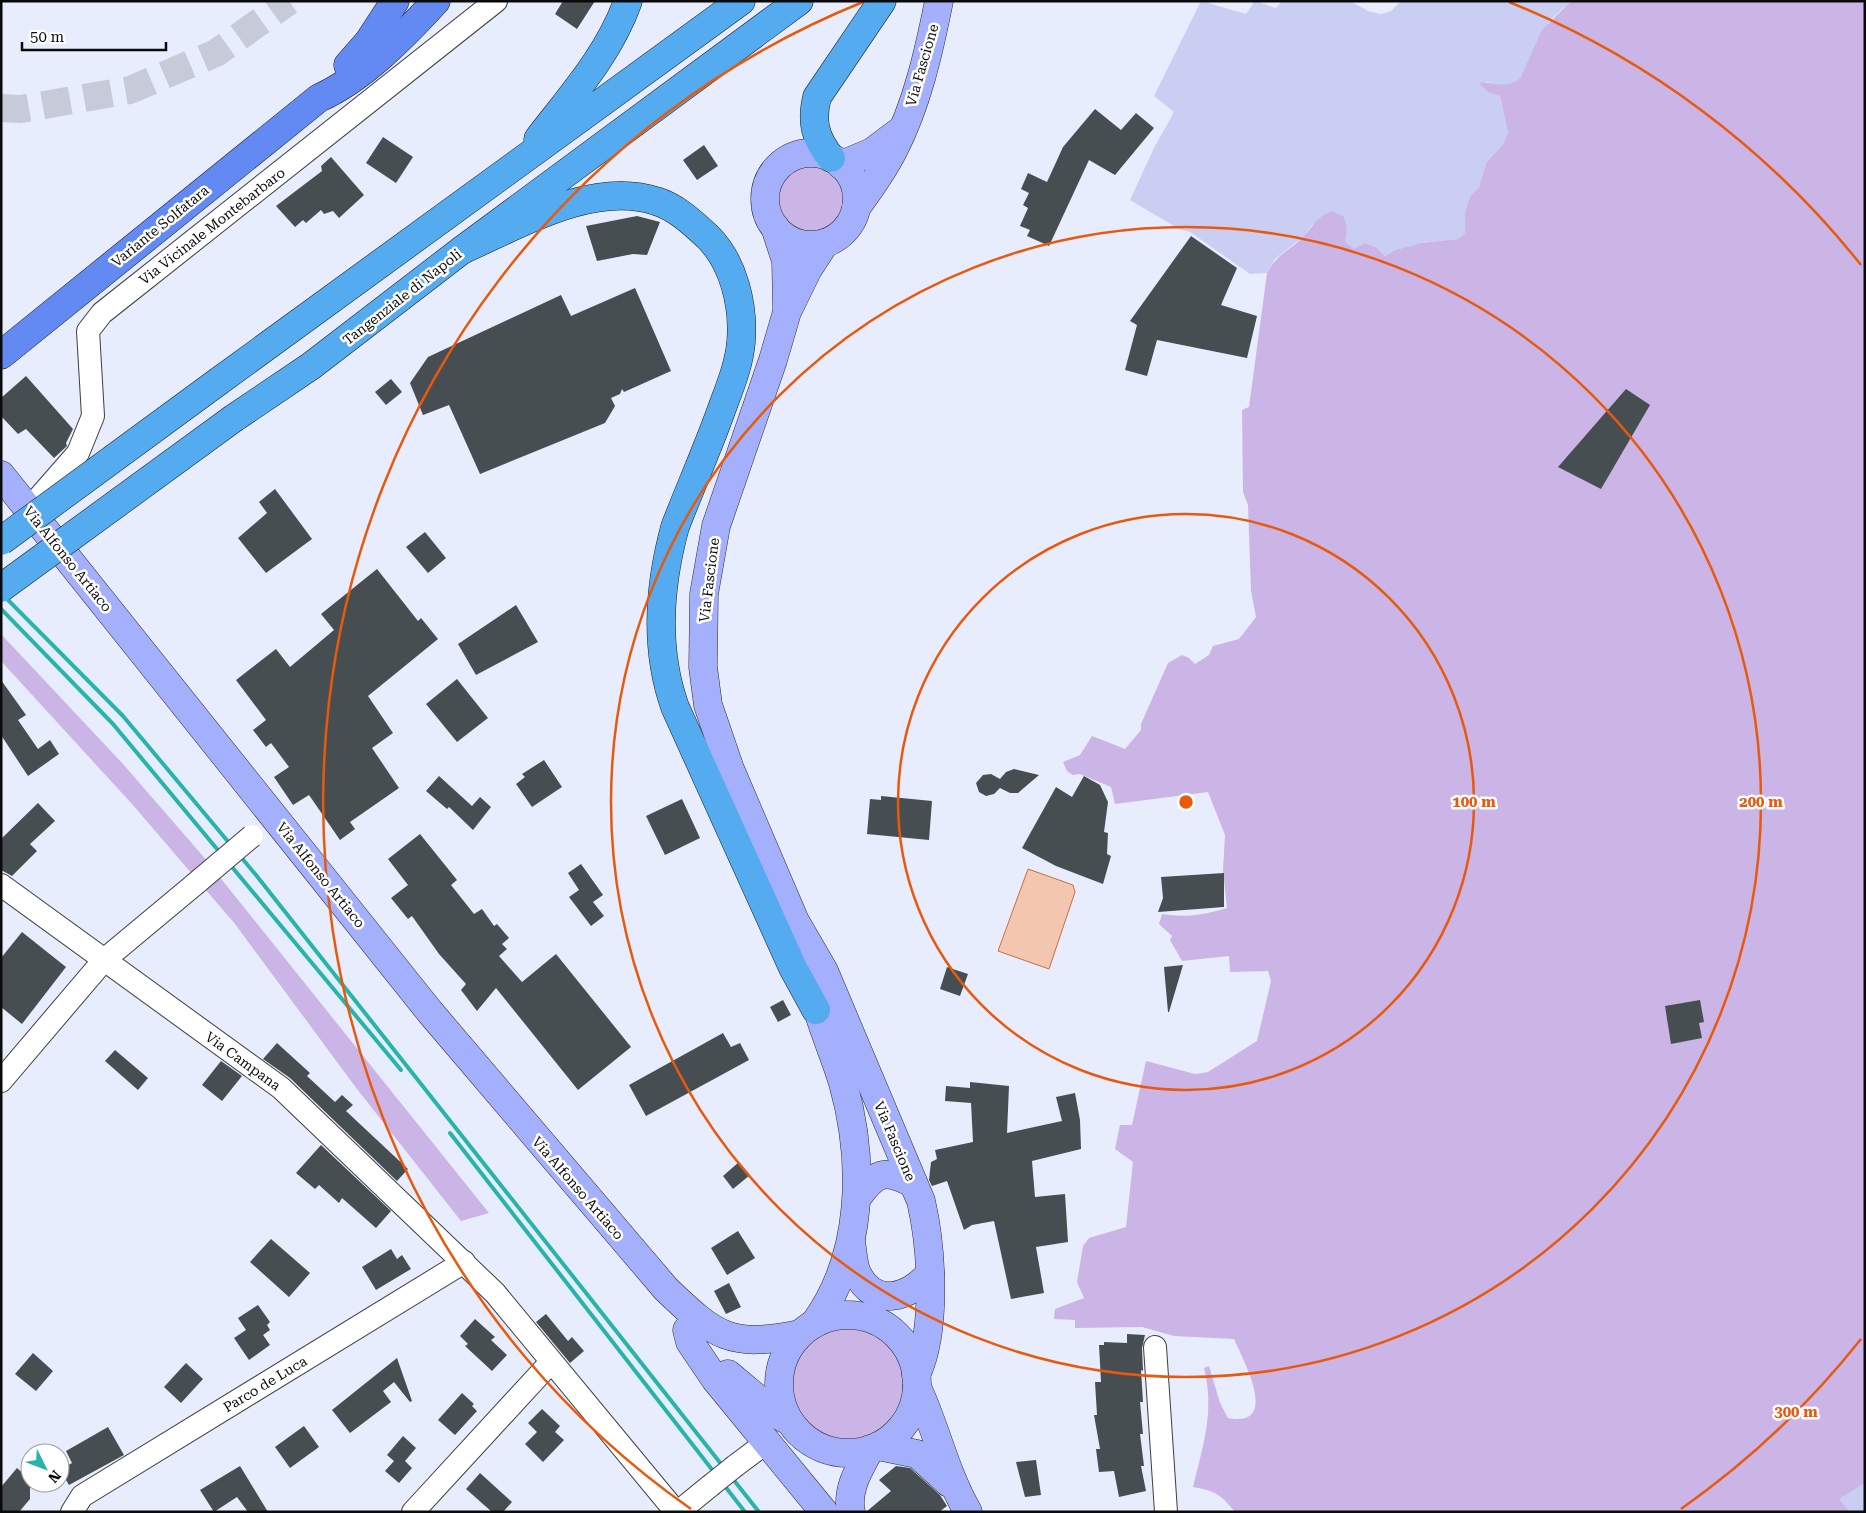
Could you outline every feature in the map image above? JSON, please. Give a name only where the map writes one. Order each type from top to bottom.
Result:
[{"type":"highway","points":[[517,166],[595,66],[612,39],[628,1]]},
{"type":"highway","points":[[1,541],[741,1]]},
{"type":"highway","name":"Tangenziale di Napoli","points":[[1,588],[234,418],[311,366],[462,250],[799,1]]},
{"type":"highway","points":[[836,161],[819,143],[814,129],[813,111],[816,97],[882,1]]},
{"type":"highway","points":[[462,250],[555,209],[592,198],[617,195],[657,201],[675,210],[693,223],[725,259],[738,299],[741,342],[737,364],[726,398],[675,527],[669,548],[662,595],[662,654],[666,678],[675,707],[793,968],[816,1010]]},
{"type":"main road","name":"Variante Solfatara","points":[[319,98],[331,79],[352,62],[369,41],[395,1]]},
{"type":"main road","name":"Variante Solfatara","points":[[1,355],[319,98],[339,89],[388,48],[436,1]]},
{"type":"main road","name":"Via Fascione","points":[[856,208],[880,174],[903,128],[921,76],[940,1]]},
{"type":"main road","points":[[836,161],[872,152],[903,128]]},
{"type":"main road","points":[[775,227],[785,237],[797,243],[811,245],[825,242],[845,230],[856,208],[854,184],[849,174],[836,161],[818,154],[805,154],[792,158],[780,165],[766,188],[765,202],[768,215],[775,227],[786,261],[786,312]]},
{"type":"main road","name":"Via Fascione","points":[[825,242],[808,269],[786,312],[773,360],[716,526],[704,594],[702,625],[703,667],[708,705],[717,737],[795,921],[824,971],[921,1201],[928,1229],[930,1273],[926,1346],[916,1381]]},
{"type":"main road","name":"Via Alfonso Artiaco","points":[[1,475],[430,1012],[648,1270]]},
{"type":"main road","name":"Via Fascione","points":[[795,921],[816,1010],[842,1082],[848,1106],[855,1158],[857,1198],[850,1242],[834,1291],[827,1306],[807,1329]]},
{"type":"main road","points":[[857,1198],[869,1182],[884,1174],[893,1174],[912,1183]]},
{"type":"main road","points":[[850,1242],[857,1272],[872,1291],[884,1296],[904,1294],[921,1284],[930,1273]]},
{"type":"main road","points":[[648,1270],[684,1307],[705,1325],[724,1335],[762,1341],[807,1329],[830,1318],[846,1315],[863,1317],[879,1322],[893,1332],[904,1344],[912,1359],[916,1381],[954,1488],[968,1512]]},
{"type":"main road","points":[[648,1270],[687,1330],[744,1388],[791,1424],[806,1439],[821,1448],[845,1453],[874,1448],[917,1454],[954,1488]]},
{"type":"main road","points":[[807,1329],[783,1360],[779,1376],[779,1392],[782,1407],[791,1424],[819,1506]]},
{"type":"main road","points":[[687,1330],[690,1342],[705,1364],[819,1506]]},
{"type":"main road","points":[[851,1512],[850,1495],[854,1481],[874,1448],[901,1428],[909,1415],[916,1381]]},
{"type":"street","name":"Via Vicinale Montebarbaro","points":[[28,509],[78,453],[93,416],[88,331],[102,313],[496,1]]},
{"type":"street","points":[[1,1082],[104,960],[275,818]]},
{"type":"street","name":"Via Campana","points":[[1,885],[281,1088],[495,1293],[677,1512]]},
{"type":"street","name":"Parco de Luca","points":[[83,1506],[464,1262]]},
{"type":"street","points":[[1155,1347],[1166,1512]]},
{"type":"street","points":[[413,1512],[551,1362]]},
{"type":"street","points":[[677,1512],[766,1442]]},
{"type":"shaded area","points":[[1201,1],[1246,14],[1255,1],[1276,8],[1282,1],[1350,1],[1368,11],[1381,14],[1391,11],[1401,1],[1571,1],[1550,20],[1521,77],[1516,83],[1509,85],[1485,82],[1488,92],[1500,96],[1508,133],[1503,144],[1486,163],[1479,187],[1470,196],[1465,212],[1465,233],[1458,239],[1421,243],[1395,250],[1385,256],[1376,247],[1365,243],[1354,250],[1344,242],[1347,229],[1312,225],[1305,235],[1275,259],[1267,273],[1250,274],[1190,232],[1179,229],[1130,200],[1154,148],[1174,112],[1154,96]]},
{"type":"shaded area","points":[[1571,1],[1865,1],[1865,1483],[1839,1499],[1850,1512],[1235,1512],[1217,1494],[1193,1487],[1204,1442],[1208,1413],[1207,1384],[1204,1368],[1209,1366],[1220,1403],[1228,1418],[1244,1418],[1253,1413],[1256,1403],[1250,1376],[1234,1339],[1174,1336],[1142,1327],[1075,1328],[1075,1320],[1054,1319],[1055,1309],[1084,1298],[1077,1282],[1083,1246],[1089,1238],[1126,1227],[1133,1162],[1115,1149],[1120,1125],[1132,1125],[1146,1061],[1195,1074],[1208,1072],[1257,1041],[1271,981],[1268,971],[1230,972],[1229,956],[1182,961],[1170,940],[1172,936],[1159,924],[1162,914],[1195,915],[1227,908],[1223,870],[1225,835],[1208,792],[1115,804],[1111,787],[1080,774],[1073,775],[1067,771],[1063,762],[1080,755],[1092,736],[1125,749],[1141,730],[1141,724],[1168,663],[1182,655],[1189,658],[1195,664],[1209,655],[1213,646],[1239,639],[1256,617],[1251,591],[1248,505],[1243,492],[1242,410],[1249,407],[1267,273],[1271,266],[1298,242],[1319,219],[1332,211],[1344,217],[1347,229],[1345,242],[1354,249],[1365,243],[1376,247],[1385,256],[1395,250],[1421,243],[1458,239],[1465,233],[1465,212],[1470,196],[1479,187],[1486,163],[1503,144],[1508,133],[1500,96],[1488,92],[1479,83],[1507,84],[1521,77],[1542,30]]},
{"type":"shaded area","points":[[813,164],[826,167],[838,174],[845,186],[848,199],[845,212],[838,224],[826,231],[813,234],[800,231],[788,224],[781,212],[778,199],[781,186],[788,174],[800,167]]},
{"type":"shaded area","points":[[1,634],[123,764],[202,855],[489,1213],[461,1221],[357,1089],[235,924],[132,804],[1,661]]},
{"type":"shaded area","points":[[1028,869],[1073,885],[1075,892],[1049,969],[998,951]]},
{"type":"shaded area","points":[[848,1325],[870,1330],[889,1342],[901,1361],[906,1383],[901,1405],[889,1424],[870,1436],[848,1441],[826,1436],[807,1424],[795,1405],[790,1383],[795,1361],[807,1342],[826,1330]]},
{"type":"shaded area","points":[[1865,1483],[1865,1512],[1850,1512],[1838,1499]]},
{"type":"building","points":[[563,1],[595,1],[577,29],[555,14]]},
{"type":"building","points":[[1095,109],[1121,130],[1136,113],[1154,128],[1115,175],[1089,160],[1049,246],[1027,236],[1030,230],[1020,226],[1028,208],[1023,205],[1029,193],[1021,189],[1028,173],[1047,182],[1063,147]]},
{"type":"building","points":[[383,137],[413,157],[396,183],[366,163]]},
{"type":"building","points":[[704,145],[718,166],[697,180],[683,160]]},
{"type":"building","points":[[331,157],[364,195],[339,218],[333,211],[324,214],[321,210],[306,223],[303,220],[295,227],[276,206],[322,171],[321,166]]},
{"type":"building","points":[[637,216],[660,222],[647,255],[633,254],[597,261],[586,226]]},
{"type":"building","points":[[1191,236],[1237,268],[1221,305],[1257,316],[1247,358],[1157,340],[1147,376],[1125,370],[1137,325],[1130,321]]},
{"type":"building","points":[[635,288],[671,371],[624,392],[622,389],[620,394],[611,398],[615,406],[605,423],[480,474],[449,405],[423,415],[410,383],[428,357],[561,295],[571,316]]},
{"type":"building","points":[[26,376],[73,429],[66,443],[67,446],[54,458],[26,429],[18,434],[1,416],[1,398]]},
{"type":"building","points":[[391,379],[402,392],[386,405],[375,392]]},
{"type":"building","points":[[1626,389],[1650,405],[1601,489],[1558,467]]},
{"type":"building","points":[[275,489],[312,539],[266,573],[238,538],[267,513],[259,502]]},
{"type":"building","points":[[425,532],[446,558],[428,573],[406,547]]},
{"type":"building","points":[[377,569],[418,621],[421,618],[438,639],[368,696],[393,733],[372,748],[399,788],[350,822],[355,829],[340,840],[309,795],[293,805],[274,777],[289,767],[271,743],[266,747],[253,730],[266,720],[236,680],[276,649],[290,667],[334,630],[321,614]]},
{"type":"building","points":[[516,605],[538,642],[476,675],[458,644]]},
{"type":"building","points":[[457,679],[488,718],[457,742],[426,704]]},
{"type":"building","points":[[1,680],[26,715],[18,720],[38,749],[50,740],[59,754],[28,776],[1,735]]},
{"type":"building","points":[[544,760],[562,787],[532,807],[516,784],[525,777],[522,774]]},
{"type":"building","points":[[1014,769],[1039,775],[1018,793],[1010,793],[1000,788],[994,794],[986,796],[979,792],[976,783],[983,775],[991,774],[1000,779],[1006,772]]},
{"type":"building","points":[[439,776],[472,806],[480,797],[491,807],[473,830],[449,807],[447,809],[426,791]]},
{"type":"building","points":[[1084,776],[1100,785],[1108,802],[1104,832],[1108,833],[1107,854],[1111,856],[1103,884],[1056,866],[1022,848],[1056,787],[1072,797]]},
{"type":"building","points":[[881,796],[932,801],[929,840],[867,834],[870,799],[881,800]]},
{"type":"building","points":[[682,799],[700,838],[665,855],[646,816]]},
{"type":"building","points":[[38,803],[55,821],[30,844],[37,851],[12,876],[1,870],[1,839]]},
{"type":"building","points":[[420,834],[457,880],[451,885],[474,914],[482,909],[494,926],[497,924],[509,938],[502,944],[507,949],[499,956],[522,982],[556,954],[631,1047],[578,1090],[496,988],[477,1011],[461,990],[466,984],[439,954],[412,916],[408,919],[391,898],[408,885],[388,859]]},
{"type":"building","points":[[581,864],[603,895],[593,902],[604,916],[591,926],[569,897],[579,890],[568,873]]},
{"type":"building","points":[[1224,873],[1224,907],[1158,912],[1163,898],[1161,877]]},
{"type":"building","points":[[22,932],[66,967],[22,1024],[1,1007],[1,958]]},
{"type":"building","points":[[1183,965],[1169,1012],[1168,1012],[1164,967]]},
{"type":"building","points":[[947,967],[968,974],[960,996],[940,989]]},
{"type":"building","points":[[783,1000],[791,1015],[778,1022],[770,1007]]},
{"type":"building","points":[[1700,1000],[1704,1022],[1699,1023],[1702,1038],[1671,1044],[1665,1006]]},
{"type":"building","points":[[723,1033],[731,1047],[740,1043],[749,1060],[646,1116],[629,1085]]},
{"type":"building","points":[[277,1043],[310,1073],[307,1076],[335,1102],[342,1095],[353,1105],[346,1111],[408,1169],[397,1181],[290,1078],[263,1059]]},
{"type":"building","points":[[115,1050],[148,1078],[138,1090],[105,1061]]},
{"type":"building","points":[[221,1061],[242,1076],[222,1101],[202,1085]]},
{"type":"building","points":[[970,1082],[1009,1086],[1007,1133],[1062,1121],[1056,1097],[1075,1093],[1080,1120],[1081,1149],[1032,1161],[1035,1197],[1065,1194],[1068,1242],[1036,1247],[1044,1293],[1011,1299],[994,1221],[972,1225],[964,1230],[947,1181],[932,1186],[929,1180],[931,1162],[937,1159],[935,1150],[973,1142],[971,1103],[945,1101],[946,1086],[970,1088]]},
{"type":"building","points":[[321,1145],[391,1211],[376,1228],[342,1198],[339,1203],[319,1185],[315,1189],[296,1173]]},
{"type":"building","points":[[739,1162],[750,1175],[733,1189],[723,1176]]},
{"type":"building","points":[[738,1231],[755,1258],[727,1275],[711,1248]]},
{"type":"building","points":[[271,1239],[310,1273],[289,1297],[250,1262]]},
{"type":"building","points":[[391,1249],[397,1259],[402,1255],[411,1269],[376,1290],[362,1267]]},
{"type":"building","points":[[729,1283],[741,1307],[726,1314],[714,1291]]},
{"type":"building","points":[[258,1305],[270,1322],[267,1325],[270,1330],[263,1335],[270,1345],[249,1360],[234,1338],[246,1330],[238,1318]]},
{"type":"building","points":[[546,1314],[568,1341],[572,1337],[584,1351],[570,1363],[536,1322]]},
{"type":"building","points":[[475,1319],[495,1337],[491,1340],[507,1355],[492,1371],[465,1346],[468,1344],[460,1336]]},
{"type":"building","points":[[1127,1334],[1145,1335],[1142,1348],[1143,1371],[1141,1370],[1143,1402],[1140,1402],[1143,1434],[1140,1434],[1144,1466],[1141,1466],[1146,1491],[1119,1497],[1114,1471],[1099,1472],[1096,1449],[1100,1449],[1094,1415],[1097,1415],[1095,1382],[1101,1382],[1099,1345],[1104,1345],[1104,1342],[1127,1343]]},
{"type":"building","points":[[33,1353],[53,1371],[36,1391],[15,1374]]},
{"type":"building","points":[[397,1358],[412,1401],[410,1402],[394,1382],[383,1391],[391,1402],[350,1433],[332,1410]]},
{"type":"building","points":[[186,1363],[203,1379],[181,1403],[164,1387]]},
{"type":"building","points":[[462,1393],[474,1404],[472,1406],[477,1411],[455,1435],[438,1420]]},
{"type":"building","points":[[542,1409],[560,1426],[555,1432],[564,1440],[543,1462],[525,1444],[537,1432],[528,1423]]},
{"type":"building","points":[[304,1426],[319,1447],[290,1468],[275,1447]]},
{"type":"building","points":[[108,1427],[124,1455],[70,1484],[70,1464],[72,1463],[70,1449]]},
{"type":"building","points":[[403,1436],[416,1448],[405,1461],[412,1468],[399,1483],[385,1471],[394,1461],[387,1455]]},
{"type":"building","points":[[1036,1460],[1041,1495],[1025,1497],[1016,1462]]},
{"type":"building","points":[[240,1466],[268,1512],[248,1512],[237,1497],[214,1512],[200,1490]]},
{"type":"building","points":[[896,1466],[910,1468],[940,1495],[947,1506],[939,1512],[866,1512],[891,1491],[879,1480]]},
{"type":"building","points":[[17,1468],[20,1471],[20,1493],[30,1493],[30,1499],[19,1512],[1,1512],[1,1487]]},
{"type":"building","points":[[480,1473],[512,1502],[503,1512],[492,1512],[466,1489]]},
{"type":"tunnel","points":[[1,108],[21,109],[130,90],[216,53],[289,1]]},
{"type":"railway","points":[[1,593],[123,716],[256,875],[759,1512]]},
{"type":"railway","points":[[1,609],[113,724],[401,1070]]},
{"type":"railway","points":[[450,1133],[745,1512]]}]
